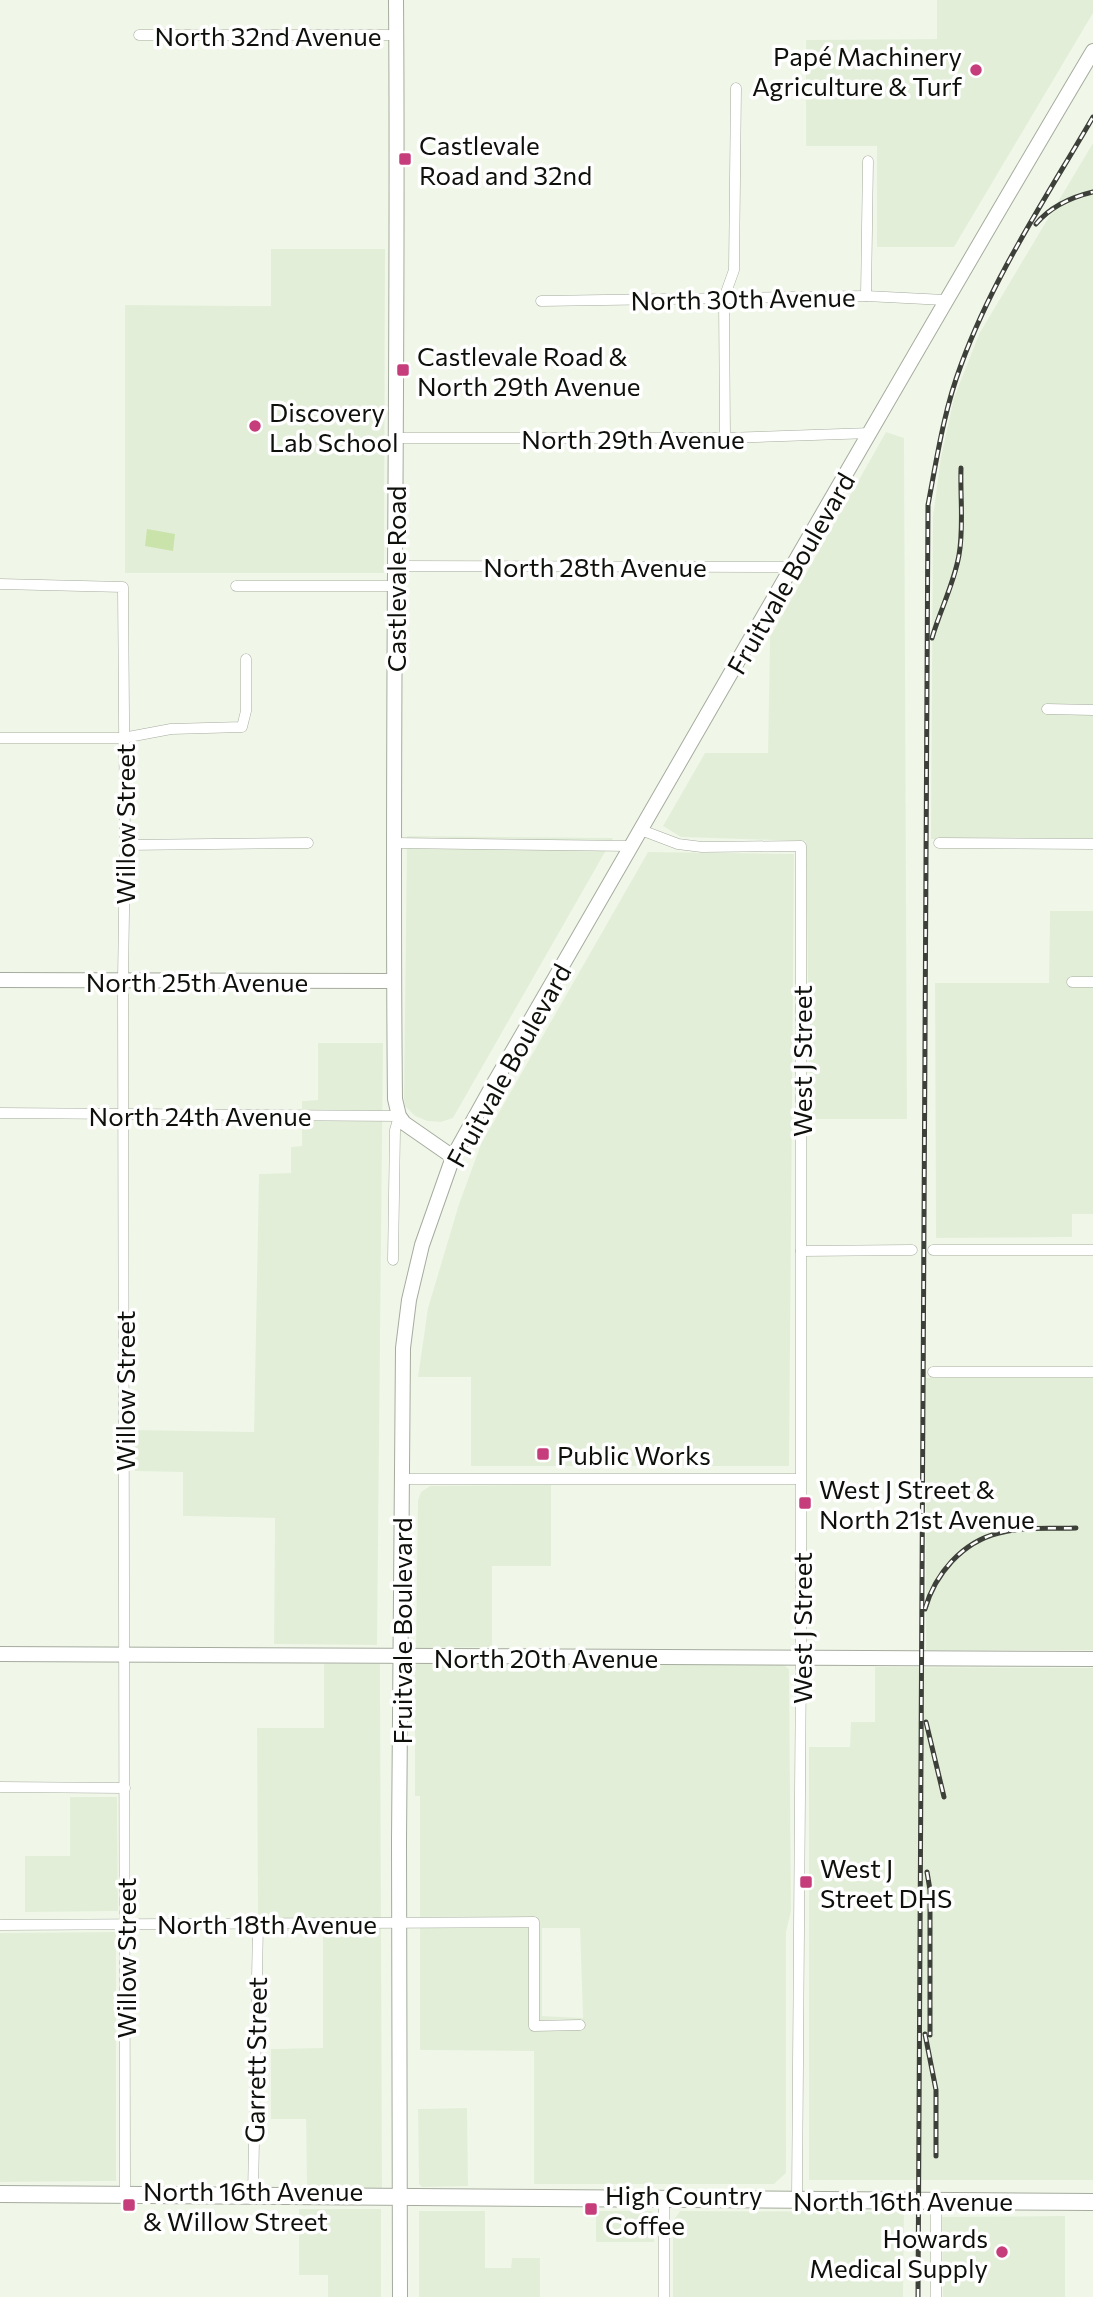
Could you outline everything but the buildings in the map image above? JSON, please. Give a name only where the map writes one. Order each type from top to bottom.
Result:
[{"type":"main road","name":"North 16th Avenue","points":[[0,2194],[1093,2202]]},
{"type":"street","name":"Castlevale Road","points":[[393,1260],[395,1130],[399,1116],[395,1098],[394,981],[398,183],[396,0]]},
{"type":"street","name":"North 32nd Avenue","points":[[139,35],[397,34]]},
{"type":"street","name":"Fruitvale Boulevard","points":[[400,2297],[399,1923],[403,1348],[409,1300],[422,1245],[453,1157],[945,300],[1093,51]]},
{"type":"street","points":[[725,438],[724,298],[734,270],[736,88]]},
{"type":"street","points":[[866,296],[869,161]]},
{"type":"street","name":"North 30th Avenue","points":[[541,301],[866,296],[945,300]]},
{"type":"street","name":"North 29th Avenue","points":[[396,438],[725,438],[871,433]]},
{"type":"street","name":"North 28th Avenue","points":[[396,566],[794,567]]},
{"type":"street","name":"Willow Street","points":[[0,584],[123,587],[125,2194]]},
{"type":"street","points":[[236,586],[396,586]]},
{"type":"street","points":[[0,738],[123,738],[171,729],[242,727],[246,711],[246,659]]},
{"type":"street","points":[[1047,709],[1093,710]]},
{"type":"street","name":"West J Street","points":[[641,830],[678,844],[702,847],[801,846],[801,1658],[797,2200]]},
{"type":"street","points":[[125,845],[307,843]]},
{"type":"street","points":[[395,843],[631,846]]},
{"type":"street","points":[[939,843],[1093,844]]},
{"type":"street","name":"North 25th Avenue","points":[[0,980],[394,981]]},
{"type":"street","points":[[1072,982],[1093,982]]},
{"type":"street","name":"North 24th Avenue","points":[[0,1113],[399,1116]]},
{"type":"street","points":[[399,1116],[453,1157]]},
{"type":"street","points":[[802,1251],[912,1250]]},
{"type":"street","points":[[933,1250],[1093,1250]]},
{"type":"street","points":[[933,1372],[1093,1372]]},
{"type":"street","points":[[402,1479],[800,1479]]},
{"type":"street","name":"North 20th Avenue","points":[[0,1654],[1093,1659]]},
{"type":"street","points":[[0,1787],[125,1788]]},
{"type":"street","name":"North 18th Avenue","points":[[0,1925],[534,1922],[534,2026],[580,2025]]},
{"type":"street","name":"Garrett Street","points":[[253,2195],[258,1925]]},
{"type":"street","points":[[936,2199],[936,2297]]},
{"type":"street","points":[[664,2200],[664,2297]]},
{"type":"shaded area","points":[[937,0],[1093,0],[1093,13],[954,247],[877,247],[877,146],[806,146],[806,40],[937,39]]},
{"type":"shaded area","points":[[1093,143],[1093,838],[931,839],[933,516],[941,457],[954,398],[979,334]]},
{"type":"shaded area","name":"Discovery Lab School","points":[[271,249],[385,249],[384,573],[125,573],[125,305],[271,306]]},
{"type":"shaded area","points":[[886,432],[904,438],[907,1119],[810,1119],[806,841],[681,837],[663,826],[705,753],[768,753],[770,637]]},
{"type":"shaded area","points":[[407,836],[613,838],[453,1118],[441,1122],[427,1121],[415,1116],[405,1106],[404,1099]]},
{"type":"shaded area","points":[[648,852],[794,854],[789,1466],[471,1466],[471,1377],[418,1377],[428,1308],[459,1204],[481,1144]]},
{"type":"shaded area","points":[[1050,911],[1093,911],[1093,1214],[1072,1214],[1072,1237],[936,1238],[935,983],[1049,983]]},
{"type":"shaded area","points":[[318,1043],[383,1043],[377,1645],[274,1644],[275,1518],[183,1516],[183,1472],[135,1471],[135,1430],[254,1432],[259,1174],[291,1173],[291,1147],[302,1146],[302,1101],[318,1100]]},
{"type":"shaded area","points":[[926,1378],[1093,1378],[1093,1650],[926,1650]]},
{"type":"shaded area","points":[[551,1485],[551,1566],[492,1566],[492,1647],[416,1648],[418,1500],[421,1492],[430,1486]]},
{"type":"shaded area","points":[[415,1663],[782,1664],[789,1669],[791,1911],[786,1932],[786,2173],[774,2184],[534,2184],[534,2051],[420,2050],[420,1796],[415,1796]],"holes":[[[542,1928],[580,1928],[583,2018],[542,2016]]]},
{"type":"shaded area","points":[[324,1664],[380,1664],[382,2188],[307,2188],[306,2119],[271,2119],[271,2049],[323,2048],[323,1931],[258,1931],[257,1728],[324,1728]]},
{"type":"shaded area","points":[[875,1667],[1093,1668],[1093,2180],[809,2180],[809,1747],[850,1747],[851,1722],[875,1722]]},
{"type":"shaded area","points":[[70,1797],[117,1797],[118,1911],[25,1912],[25,1856],[70,1856]]},
{"type":"shaded area","points":[[116,1932],[116,2181],[0,2182],[0,1933]]},
{"type":"shaded area","points":[[467,2108],[468,2186],[422,2187],[419,2184],[418,2109]]},
{"type":"shaded area","points":[[299,2209],[381,2209],[381,2297],[328,2297],[328,2275],[299,2275]]},
{"type":"shaded area","points":[[419,2211],[485,2211],[485,2268],[511,2268],[512,2258],[540,2258],[540,2297],[419,2297]]},
{"type":"shaded area","points":[[596,2211],[651,2211],[654,2214],[654,2242],[596,2242]]},
{"type":"shaded area","points":[[680,2211],[904,2212],[903,2297],[673,2297],[673,2221]]},
{"type":"shaded area","points":[[1065,2216],[1065,2297],[943,2297],[942,2217]]},
{"type":"green space","points":[[147,529],[175,534],[173,551],[145,546]]},
{"type":"railway","points":[[918,2297],[928,505],[950,399],[974,332],[1021,238],[1093,117]]},
{"type":"railway","points":[[1036,224],[1062,204],[1093,192]]},
{"type":"railway","points":[[932,638],[959,555],[962,523],[961,468]]},
{"type":"railway","points":[[925,1609],[936,1584],[952,1561],[986,1537],[1027,1529],[1076,1528]]},
{"type":"railway","points":[[926,1722],[944,1797]]},
{"type":"railway","points":[[927,1872],[930,1890],[930,2035]]},
{"type":"railway","points":[[925,2034],[936,2090],[936,2156]]},
{"type":"place","name":"Papé Machinery Agriculture & Turf","points":[[976,70]]},
{"type":"place","name":"Castlevale Road and 32nd","points":[[405,159]]},
{"type":"place","name":"Castlevale Road & North 29th Avenue","points":[[403,370]]},
{"type":"place","name":"Discovery Lab School","points":[[255,426]]},
{"type":"place","name":"Public Works","points":[[543,1454]]},
{"type":"place","name":"West J Street & North 21st Avenue","points":[[805,1503]]},
{"type":"place","name":"West J Street DHS","points":[[806,1882]]},
{"type":"place","name":"North 16th Avenue & Willow Street","points":[[129,2205]]},
{"type":"place","name":"High Country Coffee","points":[[591,2209]]},
{"type":"place","name":"Howards Medical Supply","points":[[1002,2252]]}]
